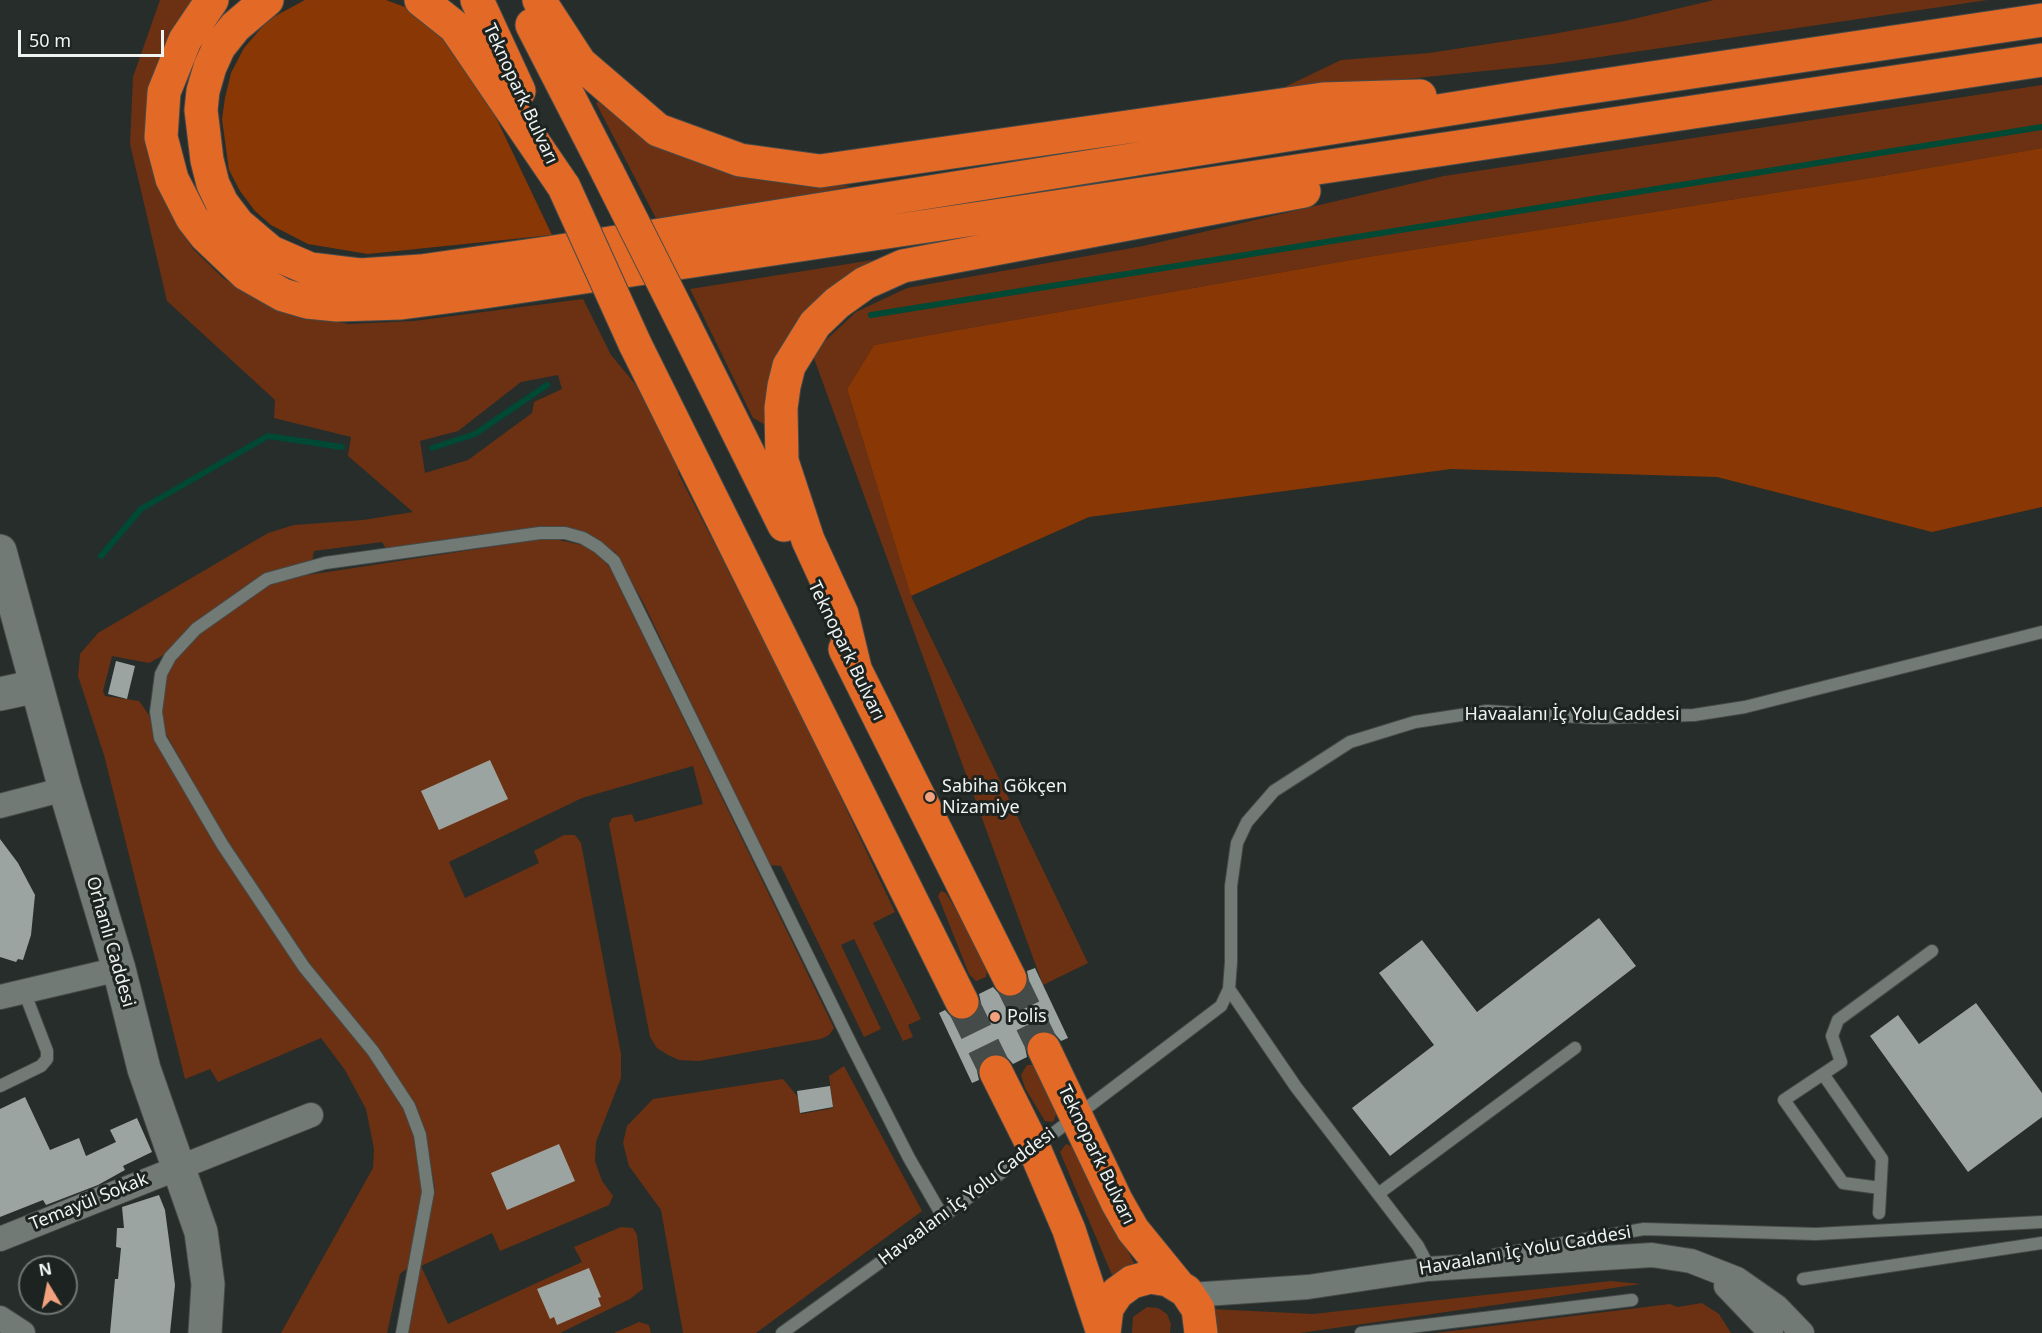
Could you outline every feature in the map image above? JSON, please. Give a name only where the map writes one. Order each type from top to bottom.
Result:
[{"type":"highway","points":[[212,0],[184,40],[171,68],[164,92],[161,137],[172,179],[192,218],[206,236],[246,274],[283,295],[307,302],[337,305],[401,303],[496,290],[1585,130],[2042,60]]},
{"type":"highway","points":[[267,0],[235,27],[219,47],[210,68],[203,91],[201,110],[207,160],[213,184],[222,203],[253,239],[289,262],[334,273],[411,272],[547,253],[1557,92],[2042,20]]},
{"type":"highway","points":[[421,0],[455,27],[564,187],[635,344],[962,1002]]},
{"type":"highway","name":"Teknopark Bulvarı","points":[[477,0],[564,187]]},
{"type":"highway","name":"Teknopark Bulvarı","points":[[519,0],[683,322],[1010,980]]},
{"type":"highway","points":[[539,0],[580,63],[658,130],[740,160],[820,171],[1323,99],[1557,92]]},
{"type":"highway","points":[[855,668],[842,614],[807,540],[787,483],[780,435],[781,408],[789,366],[815,324],[837,303],[865,283],[903,266],[1258,202],[1585,130]]},
{"type":"highway","name":"Teknopark Bulvarı","points":[[1044,1049],[1132,1230],[1183,1289]]},
{"type":"highway","points":[[996,1072],[1034,1148],[1069,1230],[1104,1333]]},
{"type":"highway","points":[[1104,1333],[1107,1308],[1124,1286],[1150,1277],[1183,1289],[1198,1309],[1201,1333]]},
{"type":"street","name":"Orhanlı Caddesi","points":[[0,551],[13,640],[37,687],[119,969],[144,1069],[195,1212],[204,1248],[208,1284],[205,1333]]},
{"type":"street","points":[[0,694],[37,687]]},
{"type":"street","points":[[0,806],[65,789]]},
{"type":"street","points":[[0,996],[119,969]]},
{"type":"street","name":"Temayül Sokak","points":[[0,1239],[311,1114]]},
{"type":"street","points":[[1652,1255],[1703,1277],[1737,1312],[1751,1333]]},
{"type":"street","points":[[1652,1255],[1691,1266],[1720,1281],[1758,1317],[1771,1333]]},
{"type":"street","points":[[1428,1269],[1652,1255],[1691,1261],[1737,1279],[1777,1307],[1802,1333]]},
{"type":"street","name":"Havaalanı İç Yolu Caddesi","points":[[1183,1289],[1308,1287],[1428,1269]]},
{"type":"street","points":[[0,1318],[23,1333]]},
{"type":"lane","points":[[402,1333],[428,1192],[420,1135],[409,1106],[373,1051],[304,967],[222,844],[160,738],[156,712],[161,674],[170,657],[196,629],[267,579],[314,565],[540,533],[565,533],[583,538],[614,561],[853,1048],[909,1158],[943,1217]]},
{"type":"lane","name":"Havaalanı İç Yolu Caddesi","points":[[782,1333],[943,1217],[1221,1006],[1229,989],[1232,937],[1231,886],[1237,843],[1247,822],[1274,791],[1350,742],[1415,722],[1487,711],[1594,718],[1694,715],[1745,707],[2042,632]]},
{"type":"lane","points":[[1880,1188],[1843,1183],[1784,1100],[1841,1062],[1832,1036],[1838,1020],[1932,951]]},
{"type":"lane","points":[[1229,989],[1296,1086],[1418,1246],[1428,1269]]},
{"type":"lane","points":[[0,1086],[41,1066],[47,1059],[47,1051],[24,991]]},
{"type":"lane","points":[[1378,1194],[1575,1048]]},
{"type":"lane","points":[[1823,1074],[1882,1159],[1879,1213]]},
{"type":"lane","name":"Havaalanı İç Yolu Caddesi","points":[[1428,1269],[1541,1245],[1644,1229],[1816,1234],[2042,1222]]},
{"type":"lane","points":[[1803,1279],[2042,1243]]},
{"type":"lane","points":[[1361,1333],[1632,1300]]},
{"type":"shaded area","points":[[160,0],[195,0],[162,60],[181,230],[193,249],[223,278],[282,311],[348,324],[414,321],[583,299],[611,355],[635,384],[678,465],[678,473],[789,688],[895,912],[873,923],[921,1019],[908,1025],[913,1037],[903,1041],[854,939],[841,945],[881,1029],[864,1037],[781,866],[769,865],[644,604],[615,552],[588,533],[563,527],[525,529],[387,550],[382,542],[314,551],[312,562],[263,576],[238,591],[192,625],[162,656],[149,663],[112,656],[103,691],[105,696],[139,701],[149,715],[155,740],[217,848],[300,970],[369,1056],[403,1109],[414,1137],[423,1193],[410,1266],[400,1274],[387,1333],[281,1333],[373,1168],[374,1149],[366,1109],[345,1070],[321,1038],[218,1082],[210,1069],[185,1079],[104,755],[78,676],[80,654],[98,633],[268,533],[294,525],[363,520],[413,512],[348,456],[351,437],[274,418],[275,400],[167,301],[130,144],[133,77]],"holes":[[[558,375],[562,389],[534,402],[532,413],[468,460],[425,473],[420,441],[458,431],[521,382]]]},
{"type":"shaded area","points":[[305,0],[386,0],[405,7],[423,18],[445,40],[489,103],[552,235],[368,254],[308,244],[271,225],[255,211],[240,191],[229,170],[222,119],[225,98],[231,73],[244,48],[268,20]]},
{"type":"shaded area","points":[[1714,0],[1988,0],[1552,64],[1272,93],[1341,60],[1429,53],[1547,35],[1625,21]]},
{"type":"shaded area","points":[[2042,85],[2042,148],[1882,176],[1367,257],[874,345],[847,389],[911,596],[1088,963],[1043,985],[812,353],[856,312],[907,288],[1143,246],[1444,176]]},
{"type":"shaded area","points":[[605,96],[765,179],[851,186],[660,226],[596,103]]},
{"type":"shaded area","points":[[2042,148],[2042,507],[1932,532],[1717,477],[1451,469],[1089,517],[911,596],[847,389],[874,345],[1367,257],[1882,176]]},
{"type":"shaded area","points":[[911,254],[858,275],[769,427],[753,418],[690,289]]},
{"type":"shaded area","points":[[549,538],[582,545],[597,553],[610,568],[834,1028],[829,1035],[821,1039],[699,1061],[679,1060],[668,1055],[657,1048],[650,1037],[609,824],[612,818],[632,814],[635,822],[703,804],[693,766],[582,798],[449,862],[465,898],[539,863],[534,851],[564,835],[575,835],[581,843],[621,1054],[621,1078],[596,1142],[595,1161],[602,1181],[613,1196],[609,1205],[500,1251],[492,1233],[421,1266],[448,1324],[582,1262],[574,1247],[621,1227],[633,1228],[637,1235],[643,1289],[630,1299],[560,1333],[408,1333],[435,1189],[426,1135],[416,1105],[378,1048],[310,965],[228,843],[166,734],[162,712],[162,686],[173,660],[193,639],[225,614],[270,585],[288,578]]},
{"type":"shaded area","points":[[941,891],[946,893],[988,964],[986,977],[976,981],[969,974],[938,896]]},
{"type":"shaded area","points":[[1027,1065],[1034,1065],[1049,1093],[1056,1115],[1053,1122],[1045,1121],[1025,1088],[1021,1075]]},
{"type":"shaded area","points":[[844,1066],[922,1211],[756,1333],[683,1333],[661,1210],[629,1166],[623,1143],[627,1126],[653,1099],[783,1079],[797,1096],[801,1114],[833,1108],[829,1076]]},
{"type":"shaded area","points":[[1066,1144],[1073,1147],[1134,1263],[1112,1275],[1060,1152]]},
{"type":"shaded area","points":[[1611,1281],[1641,1284],[1300,1333],[1212,1333],[1211,1309],[1313,1314]]},
{"type":"shaded area","points":[[1702,1303],[1719,1314],[1731,1333],[1435,1333],[1670,1304],[1677,1307]]},
{"type":"shaded area","points":[[1147,1307],[1158,1308],[1167,1314],[1171,1324],[1170,1333],[1132,1333],[1133,1317]]},
{"type":"shaded area","points":[[639,1322],[649,1325],[651,1333],[614,1333]]},
{"type":"building","points":[[116,661],[135,666],[127,699],[108,694]]},
{"type":"building","points":[[490,760],[508,799],[439,830],[421,791]]},
{"type":"building","points":[[0,839],[18,863],[35,895],[31,935],[23,960],[18,959],[16,962],[0,957]]},
{"type":"building","points":[[1599,918],[1636,966],[1390,1156],[1352,1108],[1434,1045],[1379,973],[1422,940],[1477,1012]]},
{"type":"building","points":[[1035,968],[1068,1038],[1061,1041],[1055,1034],[1046,1030],[1035,1032],[1028,1039],[1025,1047],[1027,1057],[1013,1064],[1006,1056],[998,1053],[988,1055],[980,1062],[977,1071],[979,1080],[972,1083],[939,1013],[945,1010],[952,1018],[961,1021],[970,1019],[978,1012],[981,1003],[979,994],[993,987],[1000,995],[1009,998],[1018,996],[1026,989],[1029,981],[1027,971]]},
{"type":"building","points":[[1976,1003],[2042,1093],[2042,1117],[1968,1172],[1870,1036],[1898,1015],[1919,1044]]},
{"type":"building","points":[[830,1086],[833,1107],[800,1113],[797,1091]]},
{"type":"building","points":[[25,1097],[50,1150],[79,1138],[86,1156],[116,1142],[110,1130],[137,1118],[152,1152],[123,1166],[125,1170],[98,1185],[46,1205],[43,1200],[0,1217],[0,1109]]},
{"type":"building","points":[[559,1144],[575,1181],[507,1210],[491,1173]]},
{"type":"building","points":[[159,1195],[165,1210],[175,1285],[170,1333],[110,1333],[115,1279],[118,1279],[121,1248],[116,1247],[117,1228],[124,1228],[122,1207]]},
{"type":"building","points":[[589,1268],[601,1297],[598,1298],[601,1306],[557,1325],[554,1317],[550,1319],[537,1289]]},
{"type":"waterway","points":[[871,315],[2042,127]]},
{"type":"waterway","points":[[432,448],[475,434],[547,385]]},
{"type":"waterway","points":[[101,556],[141,509],[268,436],[342,447]]},
{"type":"tunnel","points":[[1010,979],[1044,1049]]},
{"type":"tunnel","points":[[962,1002],[996,1072]]},
{"type":"place","name":"Sabiha Gökçen Nizamiye","points":[[930,797]]},
{"type":"place","name":"Polis","points":[[995,1017]]}]
